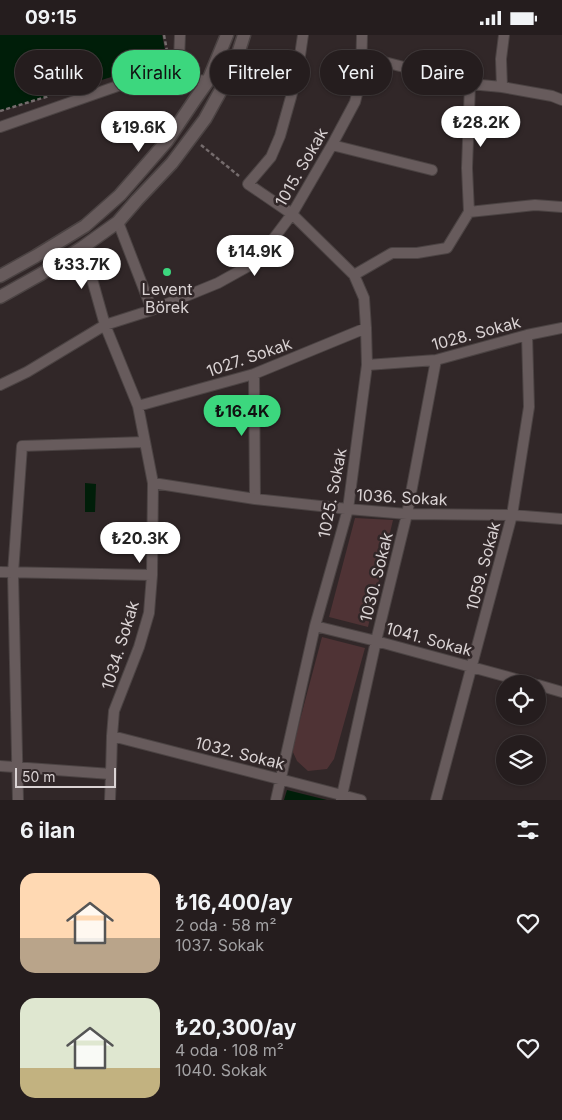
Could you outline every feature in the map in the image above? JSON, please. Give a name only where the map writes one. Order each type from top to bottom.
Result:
[{"type":"main road","points":[[0,275],[85,227],[120,195],[167,141],[208,81],[226,35]]},
{"type":"main road","points":[[0,297],[83,247],[118,221],[172,163],[205,119],[236,60],[244,35]]},
{"type":"street","points":[[179,50],[180,35]]},
{"type":"street","points":[[248,184],[271,157],[280,136],[298,69],[303,35]]},
{"type":"street","name":"1015. Sokak","points":[[361,50],[362,35]]},
{"type":"street","points":[[502,87],[501,59],[504,35]]},
{"type":"street","points":[[200,82],[208,81]]},
{"type":"street","points":[[483,85],[552,95],[562,100]]},
{"type":"street","points":[[0,127],[112,88]]},
{"type":"street","name":"1015. Sokak","points":[[0,385],[105,325],[152,310],[218,283],[256,262],[292,214],[332,145],[355,102],[357,95]]},
{"type":"street","points":[[354,275],[392,253],[416,253],[447,248],[469,212],[470,95]]},
{"type":"street","points":[[332,145],[432,170]]},
{"type":"street","name":"1025. Sokak","points":[[248,184],[292,214],[354,275],[364,298],[366,328],[367,365],[348,509],[315,626],[276,800]]},
{"type":"street","points":[[469,212],[535,205],[562,207]]},
{"type":"street","points":[[118,221],[152,310]]},
{"type":"street","name":"1034. Sokak","points":[[83,247],[105,325],[138,407],[153,483],[152,575],[149,613],[139,647],[114,711],[110,800]]},
{"type":"street","name":"1027. Sokak","points":[[138,407],[254,375],[366,328]]},
{"type":"street","name":"1028. Sokak","points":[[367,365],[436,360],[527,335],[562,328]]},
{"type":"street","name":"1059. Sokak","points":[[436,800],[512,515],[528,407],[527,335]]},
{"type":"street","name":"1030. Sokak","points":[[342,797],[376,641],[407,514],[436,360]]},
{"type":"street","points":[[254,375],[255,499]]},
{"type":"street","points":[[18,800],[13,573],[22,445],[145,442]]},
{"type":"street","name":"1036. Sokak","points":[[153,483],[255,499],[348,509],[407,514],[512,515],[562,519]]},
{"type":"street","points":[[0,572],[152,575]]},
{"type":"street","name":"1041. Sokak","points":[[315,626],[501,675]]},
{"type":"street","points":[[546,687],[562,692]]},
{"type":"street","name":"1032. Sokak","points":[[112,736],[280,779],[342,797],[361,800]]},
{"type":"street","points":[[0,766],[112,774]]},
{"type":"path","points":[[164,35],[167,50]]},
{"type":"path","points":[[192,138],[248,184]]},
{"type":"shaded area","points":[[0,35],[162,35],[165,50],[112,50],[112,77],[102,80],[102,50],[15,50],[15,95],[52,95],[0,111]]},
{"type":"shaded area","points":[[85,483],[96,484],[95,512],[85,512]]},
{"type":"shaded area","points":[[355,518],[393,520],[368,627],[329,617]]},
{"type":"shaded area","points":[[322,637],[365,648],[334,759],[327,769],[308,771],[297,761],[292,750]]},
{"type":"shaded area","points":[[287,790],[327,800],[284,800]]},
{"type":"place","name":"Levent Börek","points":[[167,272]]}]
